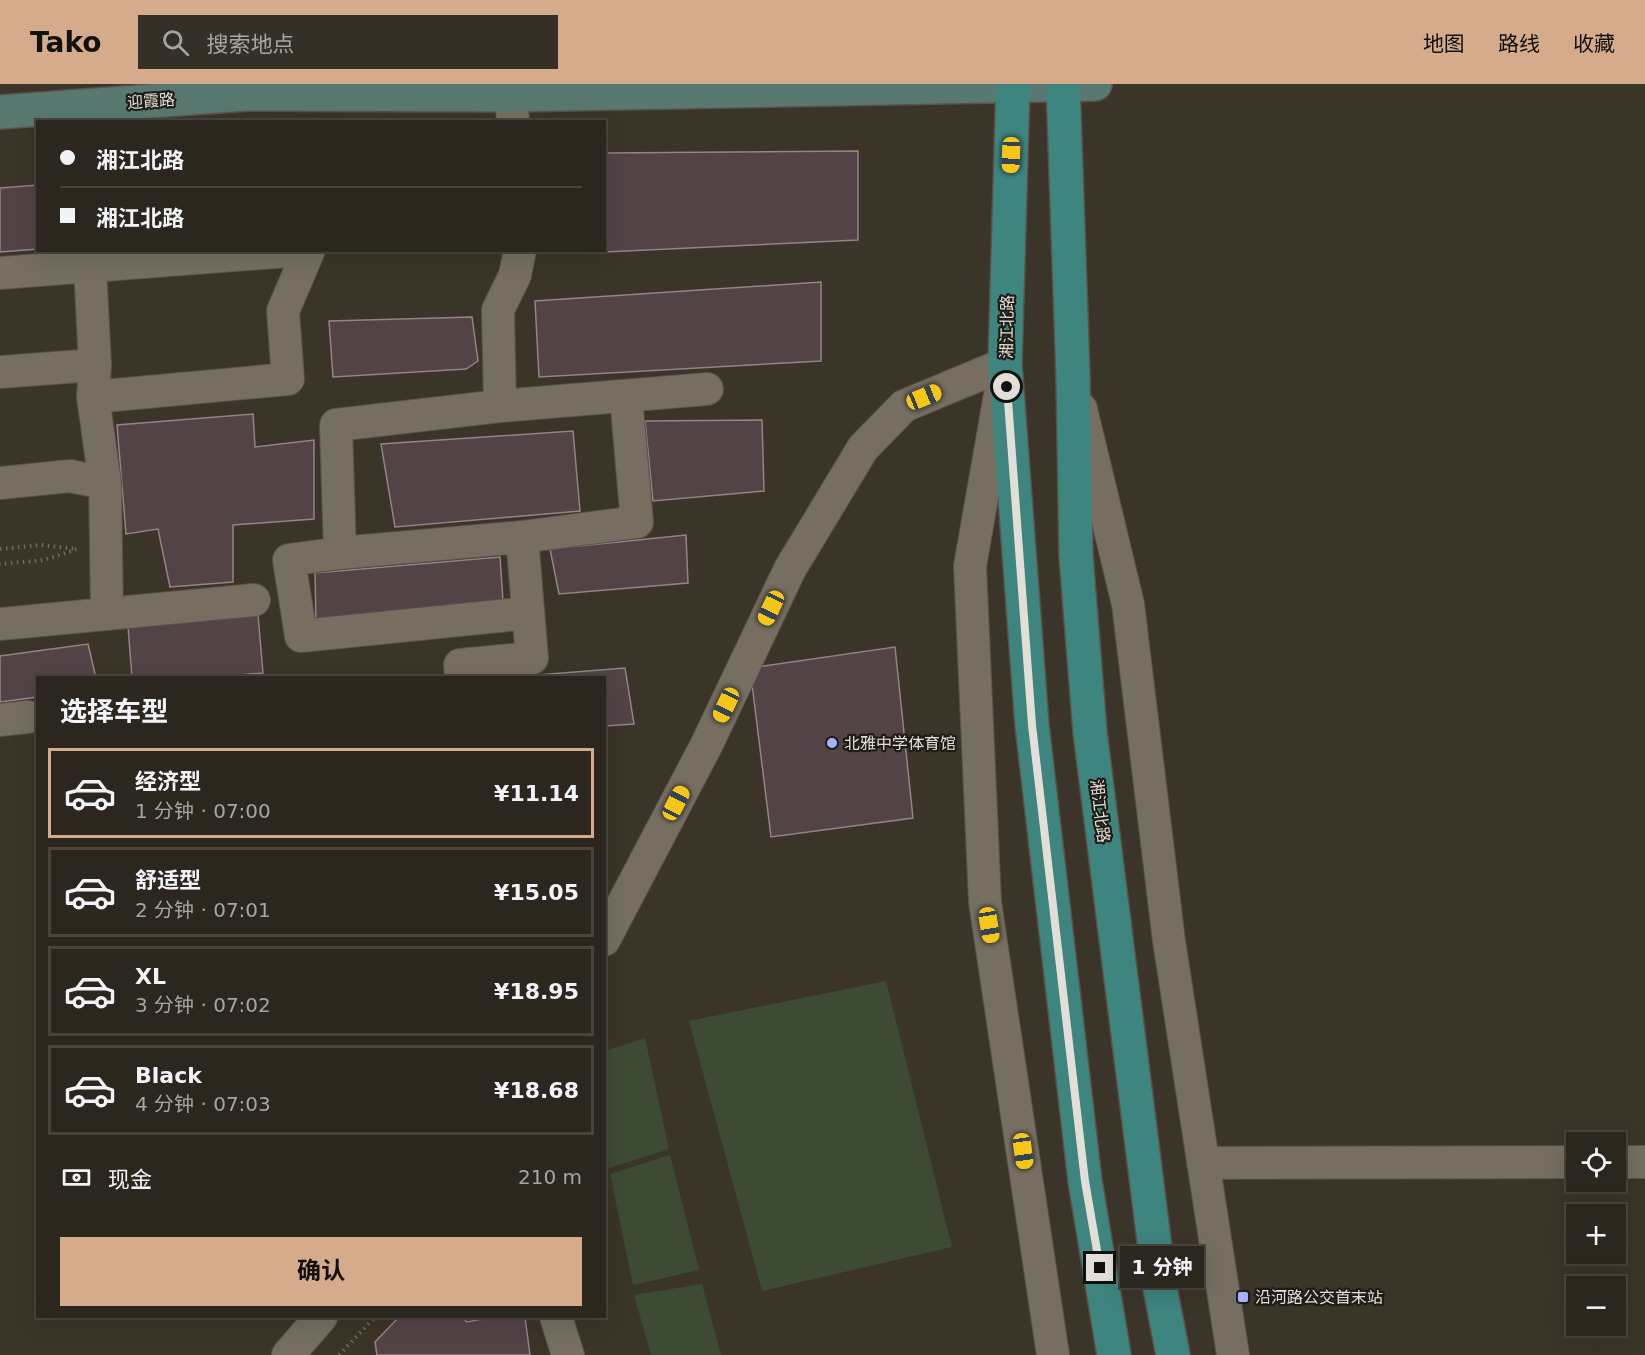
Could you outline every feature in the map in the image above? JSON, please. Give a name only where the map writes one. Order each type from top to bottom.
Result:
[{"type":"main road","name":"湘江北路","points":[[1074,84],[1073,376],[1076,556],[1090,732],[1160,1288],[1173,1355]]},
{"type":"main road","name":"湘江北路","points":[[1013,85],[1005,364],[1032,725],[1085,1181],[1114,1355]]},
{"type":"street","name":"迎霞路","points":[[0,112],[236,89],[512,108],[564,89],[1074,84]]},
{"type":"street","points":[[0,273],[278,252]]},
{"type":"street","points":[[93,397],[288,379],[284,311],[308,252]]},
{"type":"street","points":[[500,406],[498,310],[514,275],[520,252]]},
{"type":"street","points":[[90,267],[95,365],[93,397],[105,483],[107,614]]},
{"type":"street","points":[[606,936],[707,744],[790,569],[863,448],[904,406],[1005,364]]},
{"type":"street","points":[[1005,364],[970,566],[983,857],[986,902],[1053,1355]]},
{"type":"street","points":[[0,372],[95,365]]},
{"type":"street","points":[[1073,376],[1128,604],[1170,941],[1233,1355]]},
{"type":"street","points":[[340,553],[336,425],[500,406],[626,397],[707,388]]},
{"type":"street","points":[[528,613],[301,636],[290,560],[340,553],[522,537],[637,522],[626,397]]},
{"type":"street","points":[[0,483],[70,476],[105,483]]},
{"type":"street","points":[[461,676],[460,665],[532,658],[522,537]]},
{"type":"street","points":[[0,624],[254,600]]},
{"type":"street","points":[[1203,1163],[1566,1162]]},
{"type":"street","points":[[1626,1162],[1645,1162]]},
{"type":"street","points":[[288,1355],[320,1318]]},
{"type":"street","points":[[556,1318],[568,1355]]},
{"type":"path","points":[[0,549],[41,545],[77,549],[44,560],[0,564]]},
{"type":"path","points":[[339,1355],[374,1318]]},
{"type":"green space","points":[[886,981],[952,1247],[762,1291],[689,1021]]},
{"type":"green space","points":[[645,1038],[669,1149],[609,1168],[606,1157],[606,1051]]},
{"type":"green space","points":[[670,1155],[699,1270],[633,1285],[610,1174]]},
{"type":"green space","points":[[702,1284],[721,1355],[651,1355],[634,1295]]},
{"type":"building","points":[[858,151],[858,240],[606,252],[606,153]]},
{"type":"building","points":[[36,185],[36,249],[0,252],[0,188]]},
{"type":"building","points":[[821,282],[821,361],[539,377],[535,301]]},
{"type":"building","points":[[472,317],[478,361],[466,369],[333,377],[329,321]]},
{"type":"building","points":[[253,414],[255,447],[314,440],[314,519],[233,525],[233,582],[170,587],[158,529],[126,534],[117,425]]},
{"type":"building","points":[[762,420],[764,491],[653,501],[645,421]]},
{"type":"building","points":[[573,431],[580,511],[395,527],[381,444]]},
{"type":"building","points":[[686,535],[688,583],[559,594],[550,549]]},
{"type":"building","points":[[500,557],[503,601],[316,621],[315,573]]},
{"type":"building","points":[[258,615],[263,673],[228,676],[132,676],[128,626]]},
{"type":"building","points":[[88,644],[96,676],[36,676],[36,697],[0,702],[0,656]]},
{"type":"building","name":"北雅中学体育馆","points":[[895,647],[913,818],[771,837],[750,668]]},
{"type":"building","points":[[625,668],[634,724],[606,726],[606,676],[523,676]]},
{"type":"building","points":[[398,1318],[463,1318],[467,1322],[488,1318],[525,1318],[530,1355],[377,1355],[375,1342]]},
{"type":"place","name":"北雅中学体育馆","points":[[832,743]]},
{"type":"place","name":"沿河路公交首末站","points":[[1243,1297]]},
{"type":"route","points":[[1007,387],[1032,725],[1085,1181],[1100,1268]]}]
